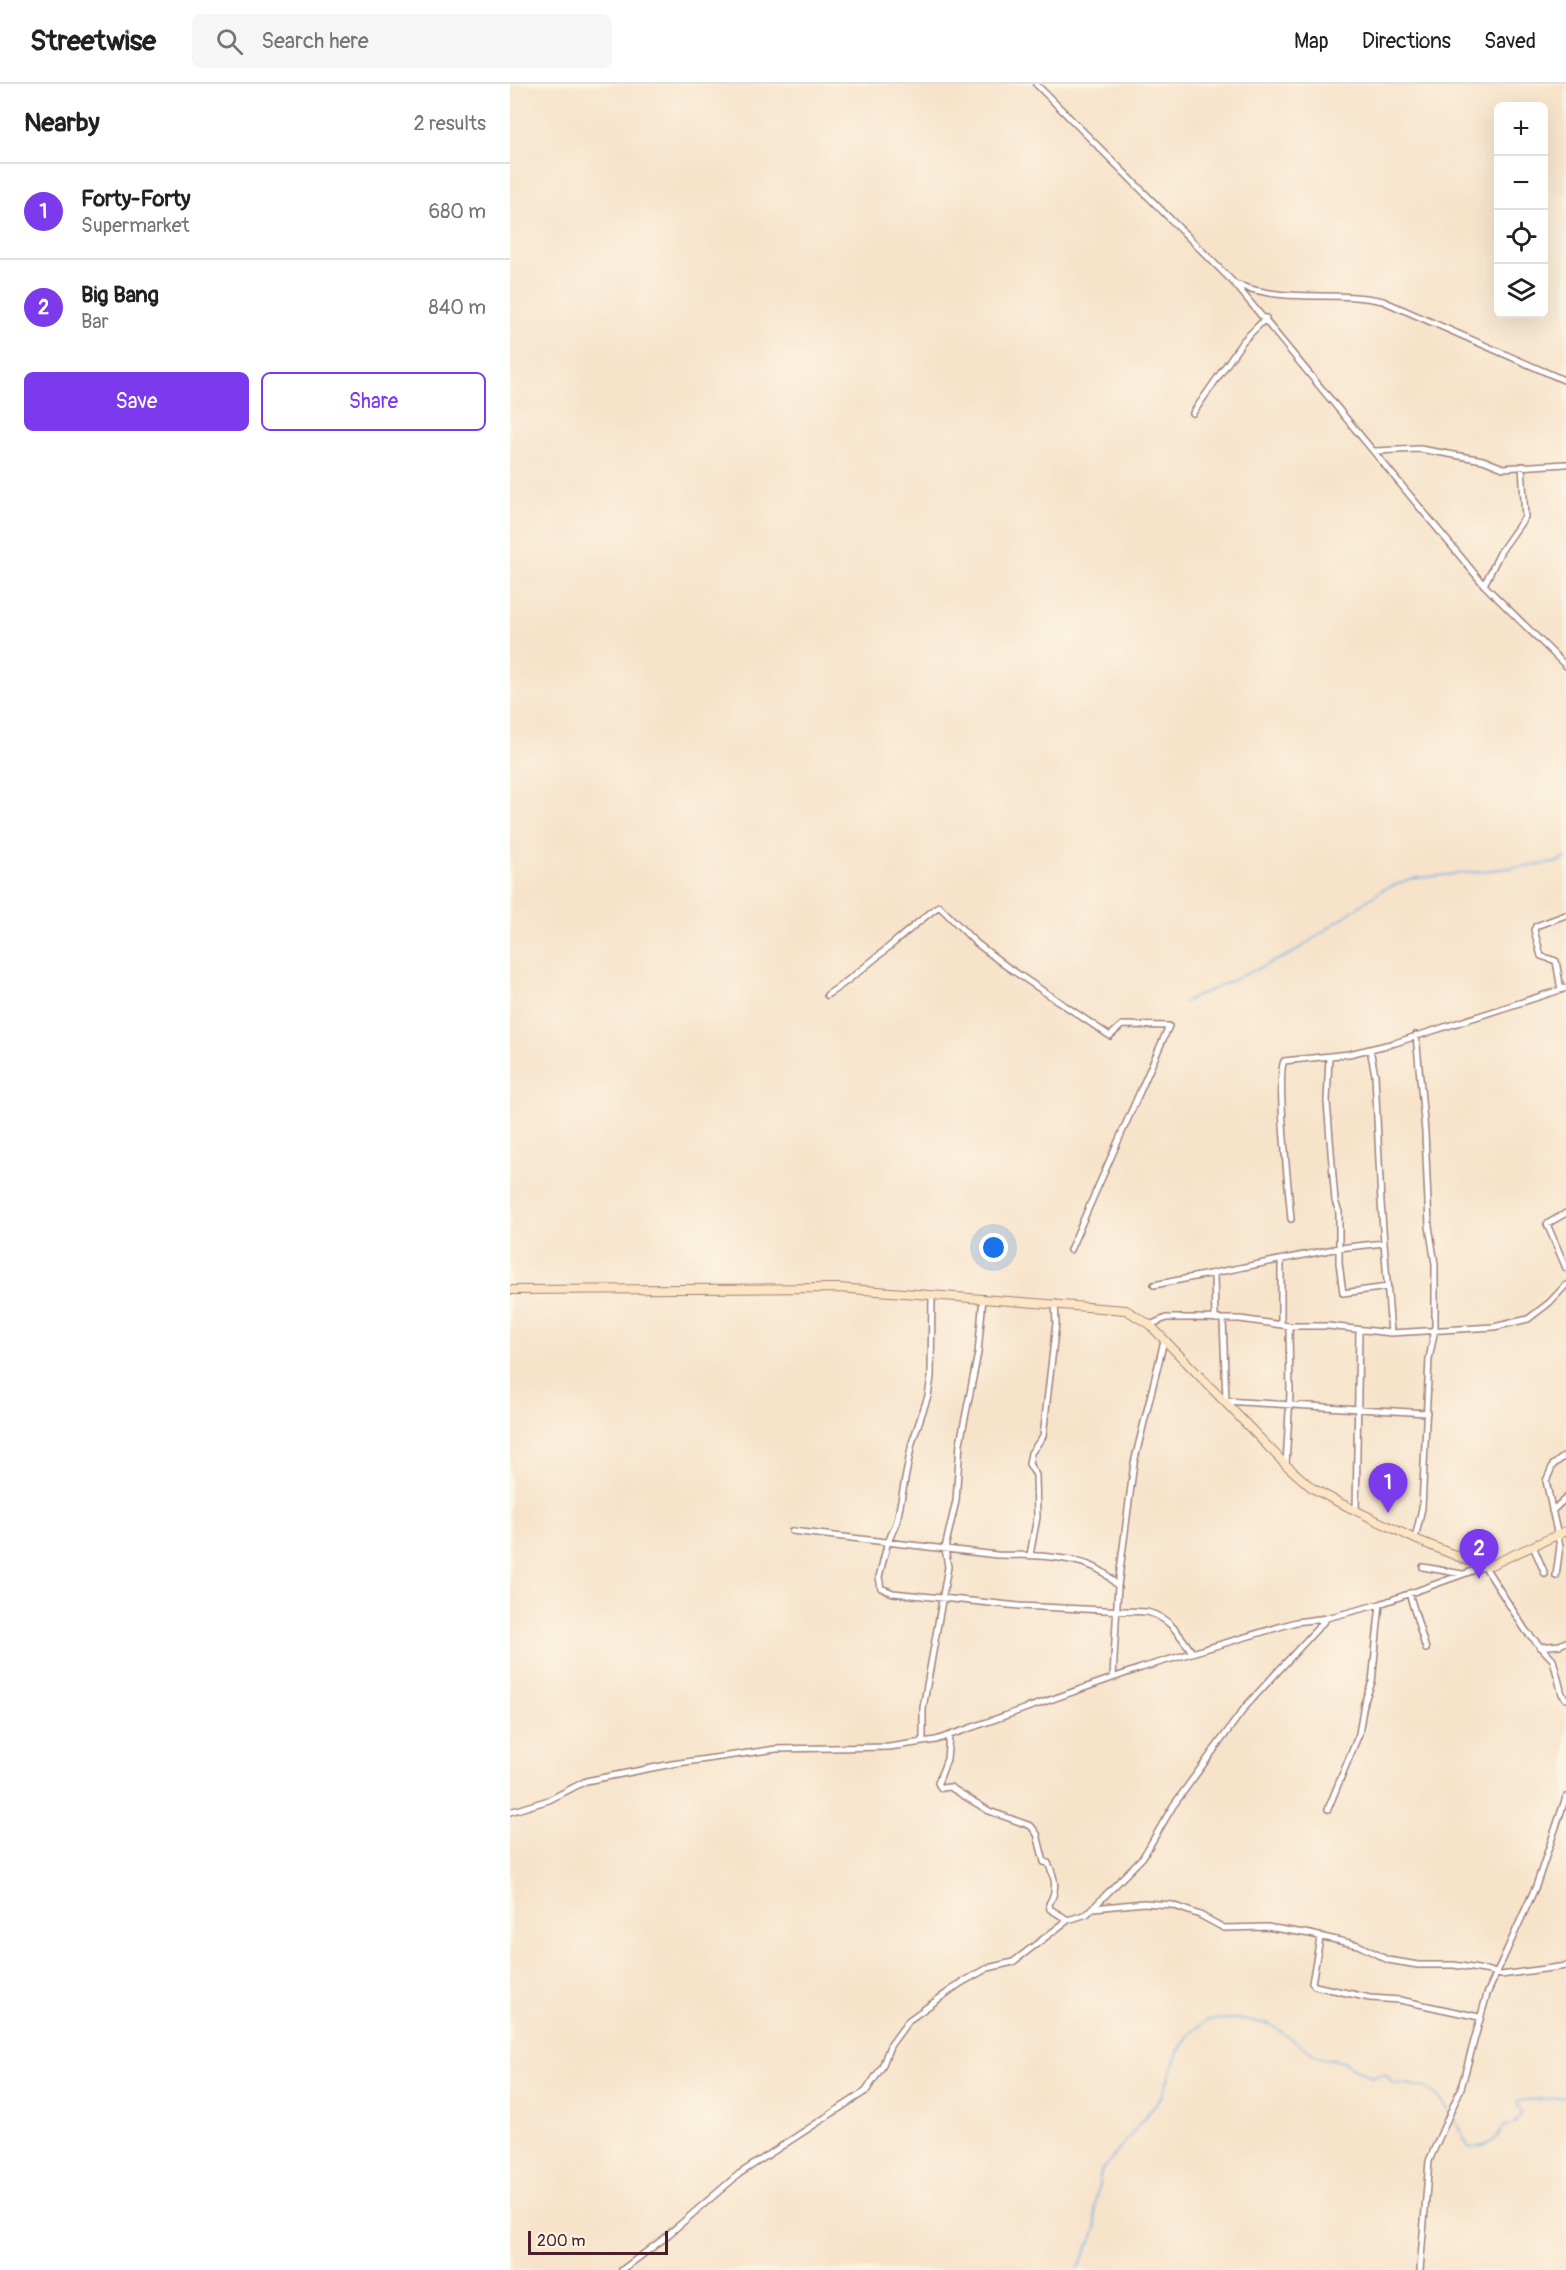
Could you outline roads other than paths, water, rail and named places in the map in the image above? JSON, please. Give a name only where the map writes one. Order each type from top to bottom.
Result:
[{"type":"street","points":[[1036,84],[1266,318],[1484,585],[1566,666]]},
{"type":"street","points":[[1235,284],[1277,296],[1355,297],[1383,301],[1566,381]]},
{"type":"street","points":[[1193,413],[1243,341],[1266,318]]},
{"type":"street","points":[[1375,451],[1420,449],[1483,460],[1495,466],[1566,464]]},
{"type":"street","points":[[1484,585],[1501,551],[1525,517],[1522,466]]},
{"type":"street","points":[[827,995],[854,977],[882,954],[902,933],[939,906],[975,942],[1006,966],[1110,1036],[1122,1025],[1168,1026],[1070,1250]]},
{"type":"street","points":[[1291,1219],[1282,1114],[1282,1064],[1287,1060],[1329,1057],[1370,1049],[1564,989],[1556,961],[1541,956],[1534,930],[1536,926],[1566,915]]},
{"type":"street","points":[[1415,1539],[1422,1508],[1429,1359],[1435,1329],[1435,1264],[1429,1226],[1425,1132],[1416,1035]]},
{"type":"street","points":[[1370,1049],[1375,1076],[1391,1333]]},
{"type":"street","points":[[1329,1057],[1328,1102],[1335,1201],[1339,1212],[1343,1293],[1388,1287]]},
{"type":"street","points":[[1566,1213],[1547,1224],[1566,1268]]},
{"type":"street","points":[[1154,1286],[1339,1248],[1384,1243]]},
{"type":"street","points":[[1281,1261],[1281,1325]]},
{"type":"street","points":[[1214,1275],[1215,1319]]},
{"type":"street","points":[[1150,1325],[1166,1318],[1240,1319],[1289,1326],[1329,1326],[1391,1333],[1494,1327],[1528,1319],[1549,1303],[1566,1285]]},
{"type":"street","points":[[510,1290],[838,1288],[1126,1311],[1150,1325],[1286,1466],[1312,1488],[1415,1539],[1474,1563],[1488,1566],[1526,1631],[1556,1666],[1560,1687],[1566,1700]]},
{"type":"street","points":[[932,1295],[931,1377],[928,1396],[923,1417],[914,1436],[897,1521],[888,1543],[879,1577],[881,1588],[886,1592],[942,1598],[1116,1612],[1147,1612],[1165,1619],[1192,1652]]},
{"type":"street","points":[[923,1742],[923,1707],[948,1567],[945,1548],[956,1502],[960,1443],[978,1353],[982,1298]]},
{"type":"street","points":[[1030,1555],[1037,1517],[1036,1475],[1029,1464],[1031,1453],[1043,1436],[1056,1323],[1055,1304]]},
{"type":"street","points":[[1223,1319],[1224,1401]]},
{"type":"street","points":[[1286,1466],[1290,1406],[1289,1326]]},
{"type":"street","points":[[1356,1511],[1359,1331]]},
{"type":"street","points":[[1113,1677],[1118,1586],[1134,1463],[1164,1341]]},
{"type":"street","points":[[1224,1401],[1426,1413]]},
{"type":"street","points":[[1556,1576],[1560,1546],[1546,1480],[1548,1473],[1566,1455]]},
{"type":"street","points":[[1552,1511],[1566,1498]]},
{"type":"street","points":[[792,1531],[997,1555],[1030,1555],[1085,1564],[1104,1572],[1118,1586]]},
{"type":"street","points":[[510,1812],[549,1800],[586,1781],[662,1766],[777,1749],[890,1747],[949,1736],[1113,1677],[1192,1652],[1296,1622],[1327,1618],[1380,1604],[1488,1566],[1566,1531]]},
{"type":"street","points":[[1533,1546],[1545,1574]]},
{"type":"street","points":[[1423,1567],[1464,1574]]},
{"type":"street","points":[[1409,1593],[1426,1649]]},
{"type":"street","points":[[1328,1809],[1359,1734],[1364,1703],[1372,1683],[1380,1604]]},
{"type":"street","points":[[622,2270],[662,2241],[739,2174],[866,2091],[882,2067],[890,2046],[909,2020],[961,1983],[988,1968],[1012,1962],[1068,1920],[1083,1916],[1093,1909],[1143,1857],[1173,1806],[1246,1706],[1327,1618]]},
{"type":"street","points":[[1540,1647],[1560,1645],[1566,1642]]},
{"type":"street","points":[[949,1736],[947,1759],[938,1783],[941,1788],[950,1787],[989,1811],[1031,1826],[1037,1834],[1044,1862],[1048,1863],[1055,1876],[1054,1896],[1049,1904],[1050,1909],[1068,1920]]},
{"type":"street","points":[[1420,2270],[1427,2169],[1435,2145],[1461,2088],[1479,2017],[1496,1973],[1536,1886],[1566,1797]]},
{"type":"street","points":[[1093,1909],[1144,1903],[1172,1905],[1200,1915],[1224,1928],[1267,1927],[1358,1945],[1388,1960],[1407,1964],[1455,1965],[1501,1976],[1566,1966]]},
{"type":"street","points":[[1320,1938],[1312,1983],[1315,1986],[1370,1998],[1400,2000],[1479,2017]]},
{"type":"waterway","points":[[1184,1002],[1293,953],[1382,890],[1410,879],[1555,863],[1566,858]]},
{"type":"waterway","points":[[1077,2270],[1096,2229],[1095,2207],[1101,2172],[1162,2096],[1178,2052],[1191,2032],[1208,2020],[1236,2019],[1270,2024],[1318,2057],[1343,2062],[1371,2077],[1385,2074],[1393,2083],[1426,2088],[1438,2096],[1449,2111]]},
{"type":"waterway","points":[[1452,2115],[1469,2148],[1481,2147],[1497,2137],[1503,2127],[1514,2124],[1522,2113],[1516,2102],[1566,2095]]},
{"type":"place","name":"Forty-Forty","points":[[1388,1513]]},
{"type":"place","name":"Big Bang","points":[[1479,1579]]}]
